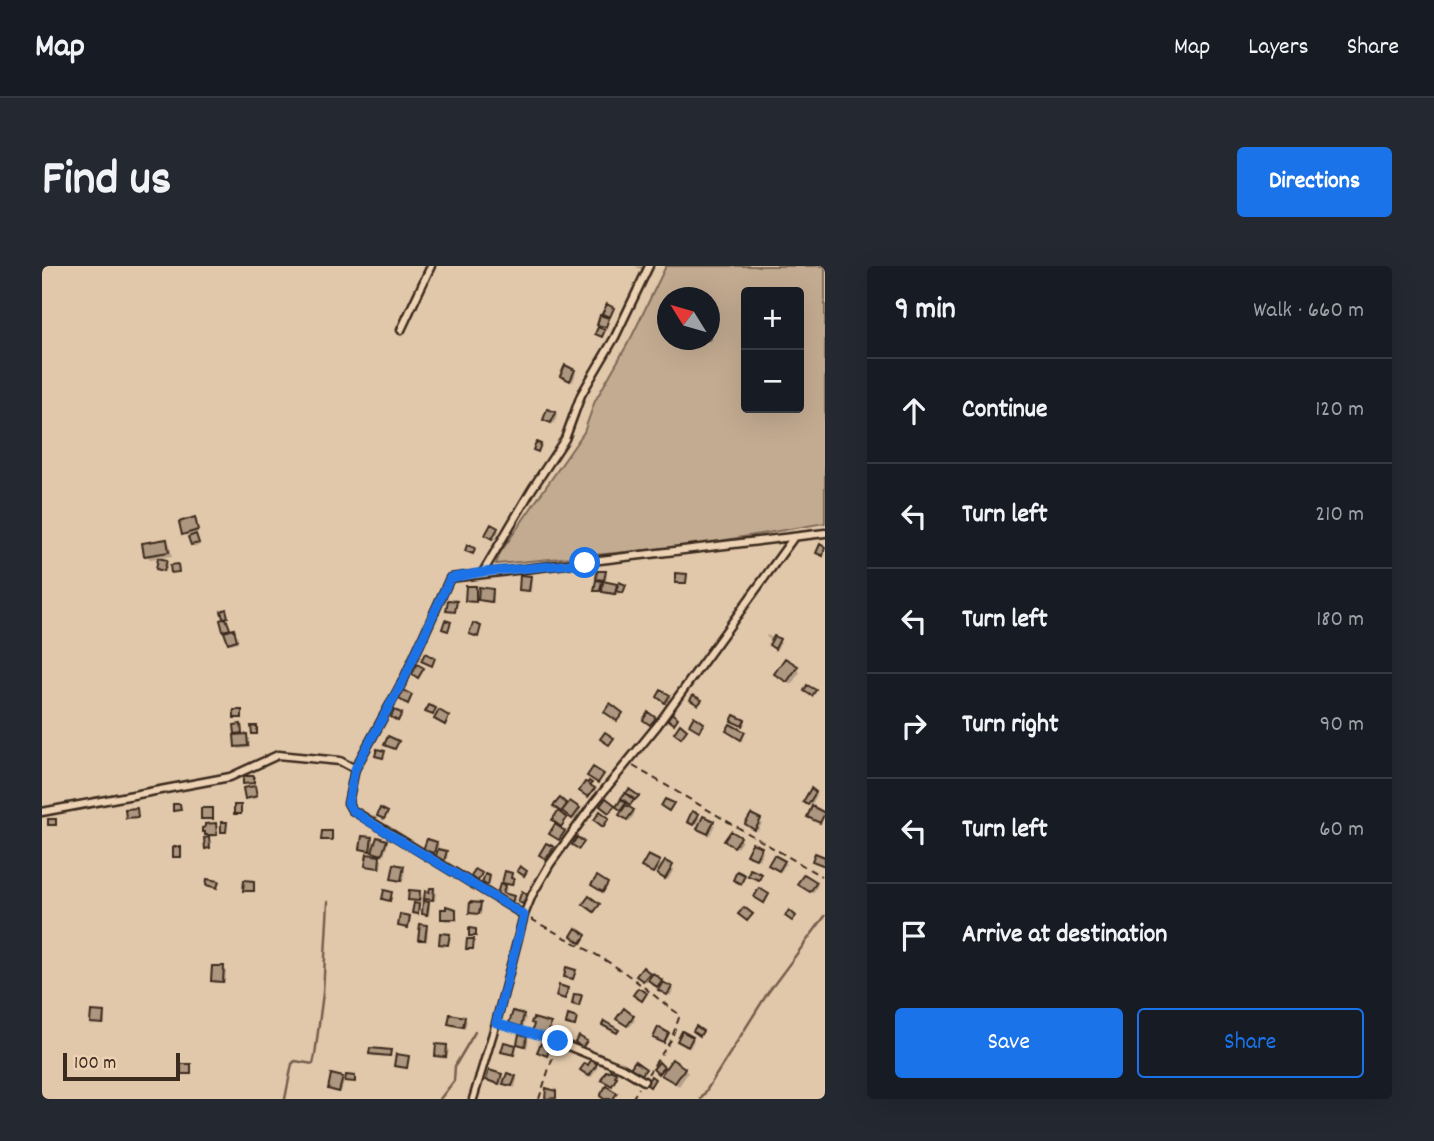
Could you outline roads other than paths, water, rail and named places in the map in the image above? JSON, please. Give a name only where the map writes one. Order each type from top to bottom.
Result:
[{"type":"street","points":[[401,330],[431,266]]},
{"type":"street","points":[[483,572],[565,439],[581,395],[615,337],[649,266]]},
{"type":"street","points":[[524,915],[352,810],[348,803],[355,769],[404,679],[450,578],[825,533]]},
{"type":"street","points":[[473,1099],[524,915],[550,864],[685,688],[794,537]]},
{"type":"street","points":[[42,812],[230,777],[278,755],[340,761],[355,769]]},
{"type":"street","points":[[558,1041],[622,1068],[644,1081]]},
{"type":"waterway","points":[[285,1099],[292,1064],[295,1061],[313,1064],[315,1055],[323,993],[328,902]]},
{"type":"waterway","points":[[701,1099],[767,994],[825,916]]},
{"type":"waterway","points":[[440,1099],[454,1081],[455,1066],[475,1032]]}]
